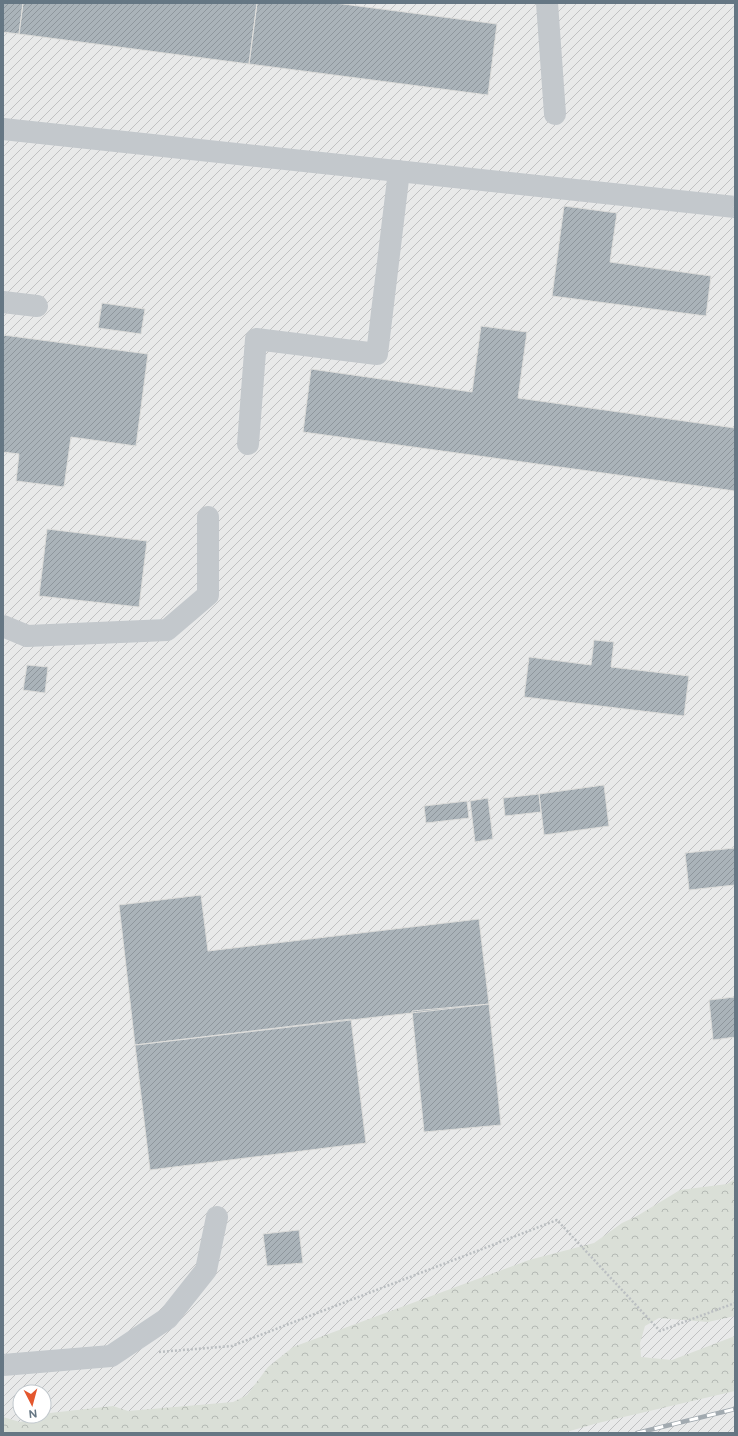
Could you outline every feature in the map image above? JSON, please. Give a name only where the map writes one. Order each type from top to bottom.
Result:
[{"type":"lane","points":[[547,3],[555,114]]},
{"type":"lane","points":[[3,129],[735,207]]},
{"type":"lane","points":[[248,444],[256,339],[377,354],[399,171]]},
{"type":"lane","points":[[3,302],[37,306]]},
{"type":"lane","points":[[3,626],[27,636],[167,630],[208,595],[208,517]]},
{"type":"lane","points":[[3,1366],[111,1356],[168,1318],[206,1270],[217,1218]]},
{"type":"path","points":[[156,1352],[232,1346],[557,1220],[660,1331],[735,1304]]},
{"type":"shaded area","points":[[3,3],[735,3],[735,1433],[3,1433]]},
{"type":"green space","points":[[735,1179],[735,1316],[708,1322],[659,1318],[645,1326],[640,1343],[641,1357],[672,1360],[735,1336],[735,1391],[598,1423],[563,1433],[3,1433],[3,1417],[12,1420],[12,1424],[52,1424],[52,1413],[113,1406],[128,1411],[233,1402],[247,1395],[268,1367],[293,1347],[529,1260],[594,1243],[622,1223],[637,1216],[680,1190],[727,1184]]},
{"type":"building","points":[[3,3],[23,3],[19,34],[3,32]]},
{"type":"building","points":[[23,3],[257,3],[249,64],[19,34]]},
{"type":"building","points":[[257,3],[335,3],[497,24],[488,95],[249,64]]},
{"type":"building","points":[[564,206],[617,213],[610,262],[711,276],[706,316],[552,296]]},
{"type":"building","points":[[102,303],[145,309],[141,334],[98,328]]},
{"type":"building","points":[[481,326],[527,332],[518,398],[735,428],[735,491],[303,432],[311,369],[472,392]]},
{"type":"building","points":[[3,335],[148,354],[136,446],[71,437],[64,487],[16,481],[19,454],[3,452]]},
{"type":"building","points":[[47,529],[147,541],[139,607],[39,596]]},
{"type":"building","points":[[594,640],[614,642],[611,667],[689,676],[684,716],[524,697],[529,657],[591,665]]},
{"type":"building","points":[[27,665],[48,667],[45,693],[23,690]]},
{"type":"building","points":[[604,785],[609,826],[544,835],[539,794]]},
{"type":"building","points":[[539,794],[541,812],[505,816],[503,798]]},
{"type":"building","points":[[488,798],[493,839],[475,842],[470,801]]},
{"type":"building","points":[[467,801],[469,818],[426,823],[424,806]]},
{"type":"building","points":[[735,848],[735,885],[689,890],[685,853]]},
{"type":"building","points":[[201,895],[208,951],[479,919],[489,1004],[135,1045],[119,905]]},
{"type":"building","points":[[735,997],[735,1037],[713,1040],[709,1000]]},
{"type":"building","points":[[489,1004],[501,1125],[424,1132],[412,1011]]},
{"type":"building","points":[[351,1019],[366,1143],[150,1170],[135,1045]]},
{"type":"building","points":[[299,1230],[303,1263],[267,1266],[263,1234]]},
{"type":"railway","points":[[637,1433],[735,1409]]}]
